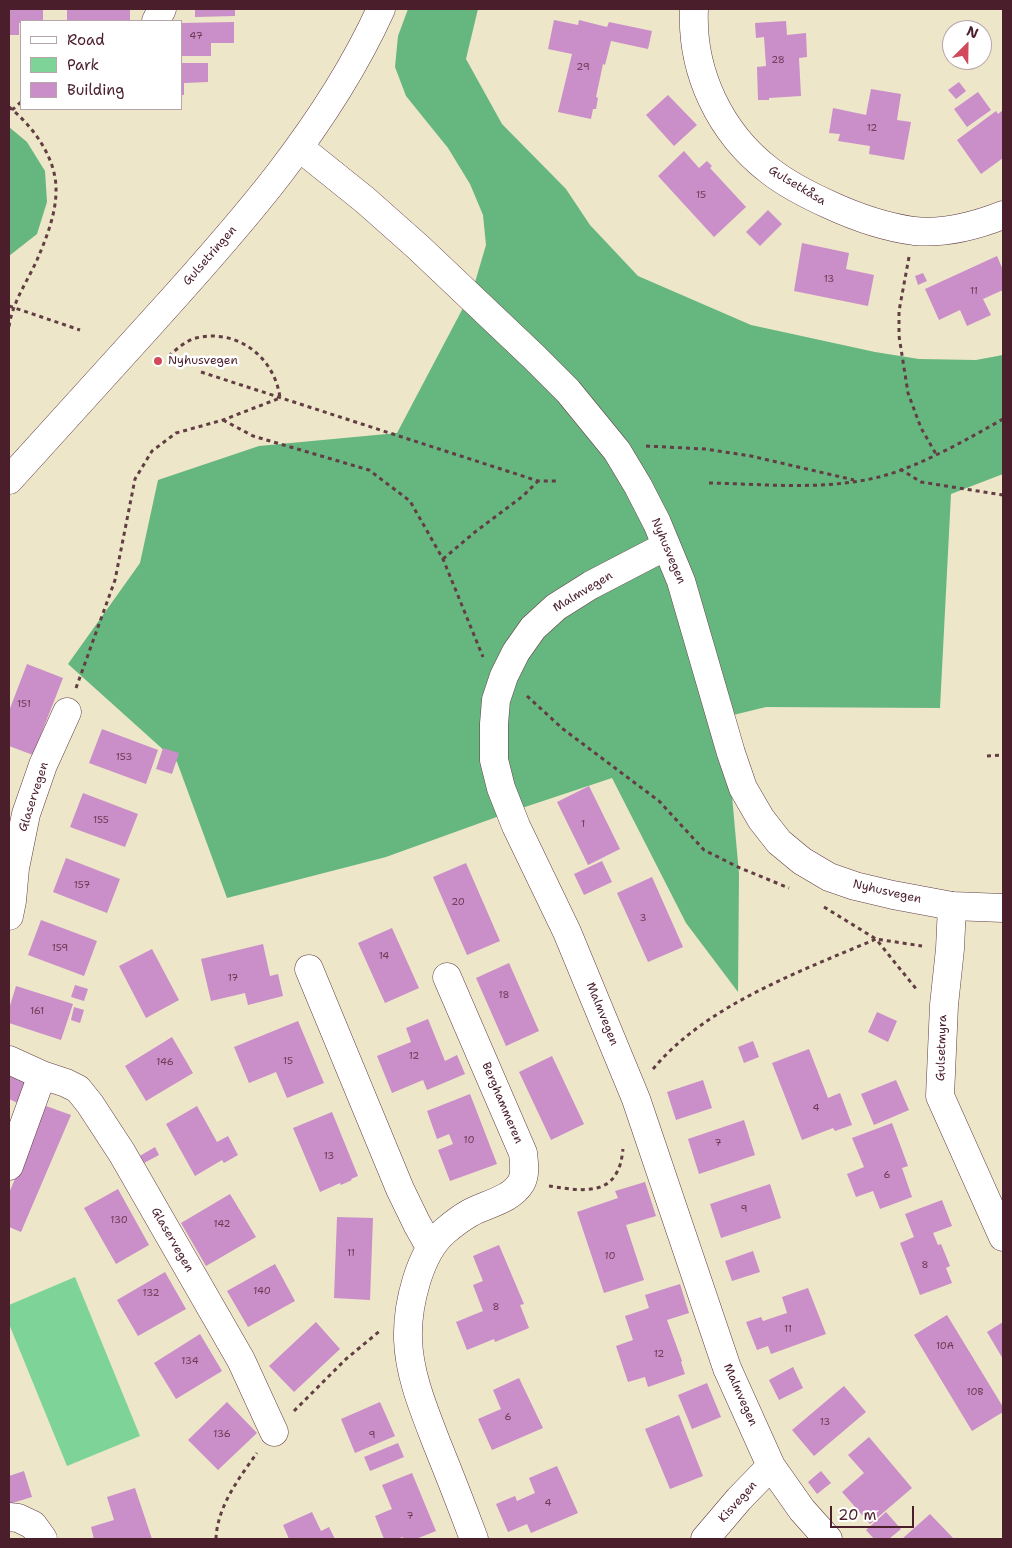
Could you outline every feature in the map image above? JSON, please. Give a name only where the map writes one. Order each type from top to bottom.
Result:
[{"type":"street","name":"Gulsetringen","points":[[9,480],[196,274],[299,147],[358,55],[381,9]]},
{"type":"street","name":"Gulsetkåsa","points":[[694,9],[696,46],[709,96],[724,122],[747,150],[771,171],[812,197],[846,212],[881,224],[914,231],[936,231],[964,227],[1003,215]]},
{"type":"street","name":"Nyhusvegen","points":[[299,147],[365,200],[418,247],[534,357],[568,392],[617,451],[657,523],[681,581],[743,788],[761,819],[779,842],[802,861],[829,877],[855,886],[952,906],[1003,908]]},
{"type":"street","name":"Malmvegen","points":[[666,546],[591,585],[556,607],[533,628],[516,652],[504,676],[496,700],[494,760],[501,788],[516,826],[570,939],[636,1099],[727,1368],[771,1466],[802,1510],[828,1539]]},
{"type":"street","name":"Glaservegen","points":[[9,916],[15,868],[26,814],[43,765],[67,712]]},
{"type":"street","name":"Gulsetmyra","points":[[952,906],[950,950],[944,1005],[940,1096],[1003,1237]]},
{"type":"street","points":[[309,969],[400,1189],[430,1247]]},
{"type":"street","name":"Berghammeren","points":[[447,977],[523,1153],[525,1167],[521,1182]]},
{"type":"street","name":"Glaservegen","points":[[9,1060],[42,1075],[66,1082],[78,1089],[90,1104],[122,1153],[241,1360],[274,1432]]},
{"type":"street","points":[[9,1166],[42,1075]]},
{"type":"street","points":[[474,1539],[429,1422],[410,1364],[409,1316],[413,1294],[430,1247],[445,1231],[457,1222],[470,1213],[511,1194],[521,1182]]},
{"type":"street","name":"Kisvegen","points":[[705,1539],[739,1499],[771,1466]]},
{"type":"street","points":[[9,1517],[18,1518],[33,1524],[43,1539]]},
{"type":"path","points":[[9,327],[14,307],[48,231],[57,190],[54,171],[47,153],[34,132],[10,109]]},
{"type":"path","points":[[914,231],[899,311],[899,336],[908,393],[921,428],[936,454]]},
{"type":"path","points":[[9,306],[80,330]]},
{"type":"path","points":[[168,357],[180,346],[196,338],[214,336],[232,339],[247,346],[261,356],[270,368],[279,386],[280,398]]},
{"type":"path","points":[[201,372],[538,481],[556,481]]},
{"type":"path","points":[[67,712],[115,580],[135,479],[152,451],[176,433],[223,420],[280,398]]},
{"type":"path","points":[[709,483],[815,485],[857,481],[884,475],[936,454],[1003,419]]},
{"type":"path","points":[[223,420],[253,436],[369,470],[410,502],[443,559],[484,657],[489,663]]},
{"type":"path","points":[[617,451],[640,446],[705,449],[751,456],[857,481]]},
{"type":"path","points":[[900,469],[921,482],[1003,495]]},
{"type":"path","points":[[443,559],[475,532],[524,496],[538,481]]},
{"type":"path","points":[[521,690],[563,729],[659,800],[704,850],[740,868],[790,888]]},
{"type":"path","points":[[987,756],[1003,755]]},
{"type":"path","points":[[822,905],[876,939],[928,1003],[944,1005]]},
{"type":"path","points":[[636,1099],[652,1071],[667,1053],[691,1032],[725,1009],[792,975],[876,939],[950,950]]},
{"type":"path","points":[[521,1182],[576,1190],[592,1190],[614,1178],[618,1171],[624,1145]]},
{"type":"path","points":[[216,1539],[223,1508],[243,1472],[274,1432],[346,1359],[388,1324],[409,1316]]},
{"type":"green space","points":[[408,9],[478,9],[466,59],[502,124],[566,189],[590,225],[638,276],[751,325],[875,352],[919,359],[976,360],[1003,355],[1003,474],[951,494],[940,708],[766,707],[725,717],[739,874],[738,992],[686,923],[612,778],[386,857],[227,898],[177,762],[68,664],[140,563],[158,480],[259,446],[397,433],[473,289],[486,245],[483,215],[470,184],[448,148],[406,96],[395,67],[398,36]]},
{"type":"green space","points":[[9,127],[27,142],[45,171],[47,202],[37,234],[9,256]]},
{"type":"green space","points":[[75,1277],[140,1436],[67,1466],[9,1324],[9,1305]]},
{"type":"building","points":[[9,9],[43,9],[43,20],[20,20],[19,35],[9,35]]},
{"type":"building","points":[[67,9],[130,9],[130,20],[67,20]]},
{"type":"building","points":[[195,9],[235,9],[235,16],[195,17]]},
{"type":"building","points":[[554,20],[578,25],[579,20],[607,27],[609,22],[652,31],[648,49],[611,41],[605,65],[603,64],[596,97],[598,98],[596,109],[593,109],[591,119],[558,112],[572,54],[548,49]]},
{"type":"building","points":[[786,21],[787,35],[806,33],[807,57],[799,58],[801,96],[758,100],[757,67],[766,66],[764,37],[756,38],[755,23]]},
{"type":"building","points":[[234,22],[234,43],[211,43],[211,56],[182,56],[182,23]]},
{"type":"building","points":[[182,63],[208,63],[208,82],[184,83],[184,95],[182,95]]},
{"type":"building","points":[[959,82],[966,91],[956,99],[948,90]]},
{"type":"building","points":[[871,89],[901,94],[897,120],[911,122],[904,160],[869,154],[870,146],[838,141],[840,134],[829,133],[833,108],[866,115]]},
{"type":"building","points":[[978,92],[991,110],[967,127],[954,109]]},
{"type":"building","points":[[668,95],[697,125],[674,146],[646,115]]},
{"type":"building","points":[[1003,110],[1003,158],[981,174],[957,140],[996,111],[998,114]]},
{"type":"building","points":[[684,151],[699,168],[707,161],[712,166],[710,168],[746,207],[714,237],[658,176]]},
{"type":"building","points":[[768,210],[782,224],[760,246],[746,232]]},
{"type":"building","points":[[802,243],[849,253],[846,269],[874,275],[868,306],[794,291]]},
{"type":"building","points":[[997,256],[1003,270],[1003,290],[983,299],[991,315],[967,326],[960,310],[939,320],[925,289]]},
{"type":"building","points":[[923,273],[927,281],[918,285],[915,276]]},
{"type":"building","points":[[27,664],[63,678],[33,755],[9,746],[9,711]]},
{"type":"building","points":[[102,729],[158,750],[146,784],[89,763]]},
{"type":"building","points":[[163,748],[179,753],[172,774],[156,769]]},
{"type":"building","points":[[589,786],[620,849],[588,865],[557,802]]},
{"type":"building","points":[[83,793],[138,814],[125,847],[70,827]]},
{"type":"building","points":[[66,858],[120,879],[107,913],[53,892]]},
{"type":"building","points":[[602,861],[612,882],[584,895],[574,874]]},
{"type":"building","points":[[466,863],[500,941],[467,955],[433,877]]},
{"type":"building","points":[[652,877],[683,947],[648,962],[617,893]]},
{"type":"building","points":[[41,920],[97,941],[84,976],[28,955]]},
{"type":"building","points":[[392,928],[419,988],[385,1003],[358,943]]},
{"type":"building","points":[[263,944],[270,976],[278,974],[283,996],[248,1005],[245,993],[211,1001],[201,959]]},
{"type":"building","points":[[152,949],[179,1000],[146,1018],[119,966]]},
{"type":"building","points":[[509,963],[539,1031],[506,1046],[476,978]]},
{"type":"building","points":[[75,985],[88,989],[84,1001],[71,997]]},
{"type":"building","points":[[16,986],[73,1004],[61,1040],[9,1023],[9,1009]]},
{"type":"building","points":[[74,1007],[84,1010],[80,1023],[71,1020]]},
{"type":"building","points":[[877,1012],[897,1021],[888,1042],[868,1032]]},
{"type":"building","points":[[428,1019],[445,1061],[457,1055],[465,1074],[427,1090],[423,1080],[392,1093],[377,1056],[411,1042],[406,1028]]},
{"type":"building","points":[[298,1021],[324,1083],[287,1098],[276,1072],[249,1083],[234,1047]]},
{"type":"building","points":[[172,1037],[193,1073],[146,1101],[125,1066]]},
{"type":"building","points":[[753,1041],[759,1057],[744,1063],[738,1047]]},
{"type":"building","points":[[809,1049],[828,1098],[840,1093],[852,1125],[835,1131],[833,1128],[802,1140],[772,1063]]},
{"type":"building","points":[[552,1056],[584,1124],[551,1140],[519,1072]]},
{"type":"building","points":[[9,1071],[33,1081],[22,1105],[9,1099]]},
{"type":"building","points":[[703,1080],[712,1108],[676,1120],[667,1092]]},
{"type":"building","points":[[896,1080],[909,1110],[874,1125],[861,1094]]},
{"type":"building","points":[[470,1094],[497,1164],[450,1181],[438,1150],[453,1144],[449,1134],[437,1139],[427,1111]]},
{"type":"building","points":[[46,1106],[71,1115],[21,1232],[9,1227],[9,1193]]},
{"type":"building","points":[[197,1106],[217,1142],[228,1136],[238,1155],[224,1163],[222,1160],[195,1176],[166,1124]]},
{"type":"building","points":[[332,1112],[358,1176],[341,1185],[340,1183],[320,1192],[293,1128]]},
{"type":"building","points":[[744,1120],[755,1155],[699,1174],[688,1139]]},
{"type":"building","points":[[892,1123],[908,1166],[902,1168],[912,1197],[880,1209],[873,1191],[856,1197],[847,1174],[864,1167],[852,1138]]},
{"type":"building","points":[[155,1147],[159,1155],[142,1164],[138,1157]]},
{"type":"building","points":[[645,1182],[656,1216],[626,1225],[644,1280],[604,1293],[577,1212],[618,1198],[615,1191]]},
{"type":"building","points":[[770,1184],[781,1218],[721,1238],[710,1204]]},
{"type":"building","points":[[118,1189],[149,1245],[116,1264],[84,1208]]},
{"type":"building","points":[[230,1194],[256,1237],[206,1266],[181,1223]]},
{"type":"building","points":[[942,1200],[952,1226],[933,1233],[938,1245],[941,1244],[950,1266],[946,1268],[952,1283],[920,1295],[900,1243],[914,1237],[905,1214]]},
{"type":"building","points":[[337,1217],[373,1218],[370,1300],[334,1298]]},
{"type":"building","points":[[499,1245],[524,1304],[520,1305],[529,1328],[495,1342],[494,1339],[467,1350],[456,1322],[483,1311],[473,1285],[483,1281],[473,1256]]},
{"type":"building","points":[[753,1251],[760,1272],[732,1281],[725,1261]]},
{"type":"building","points":[[275,1264],[295,1301],[248,1327],[227,1291]]},
{"type":"building","points":[[165,1272],[186,1309],[138,1336],[117,1300]]},
{"type":"building","points":[[680,1284],[689,1313],[667,1320],[685,1374],[648,1387],[645,1377],[628,1382],[616,1346],[633,1340],[625,1316],[649,1308],[645,1295]]},
{"type":"building","points":[[808,1288],[826,1334],[771,1354],[768,1346],[757,1350],[746,1322],[761,1317],[763,1321],[787,1313],[782,1297]]},
{"type":"building","points":[[947,1315],[1003,1407],[1003,1412],[972,1431],[914,1335]]},
{"type":"building","points":[[316,1322],[340,1349],[294,1392],[269,1366]]},
{"type":"building","points":[[1003,1322],[1003,1359],[987,1332]]},
{"type":"building","points":[[200,1334],[222,1371],[176,1399],[154,1363]]},
{"type":"building","points":[[793,1367],[803,1388],[779,1400],[769,1380]]},
{"type":"building","points":[[519,1378],[543,1428],[492,1450],[478,1419],[501,1409],[493,1390]]},
{"type":"building","points":[[707,1383],[721,1417],[692,1429],[678,1395]]},
{"type":"building","points":[[844,1386],[866,1412],[814,1456],[792,1430]]},
{"type":"building","points":[[227,1402],[257,1433],[218,1470],[188,1440]]},
{"type":"building","points":[[380,1402],[395,1436],[355,1453],[341,1419]]},
{"type":"building","points":[[679,1415],[703,1476],[670,1489],[645,1429]]},
{"type":"building","points":[[869,1437],[912,1488],[870,1524],[842,1492],[864,1473],[848,1455]]},
{"type":"building","points":[[398,1443],[404,1457],[370,1471],[364,1457]]},
{"type":"building","points":[[557,1466],[578,1513],[531,1533],[527,1524],[508,1532],[496,1504],[515,1496],[517,1501],[535,1493],[529,1478]]},
{"type":"building","points":[[24,1471],[32,1497],[9,1504],[9,1476]]},
{"type":"building","points":[[821,1471],[831,1483],[817,1494],[808,1482]]},
{"type":"building","points":[[412,1473],[436,1531],[416,1539],[404,1539],[403,1537],[384,1539],[375,1516],[392,1509],[382,1485]]},
{"type":"building","points":[[135,1488],[152,1539],[94,1539],[91,1527],[114,1520],[107,1497]]},
{"type":"building","points":[[312,1512],[321,1531],[329,1527],[335,1539],[289,1539],[283,1525]]},
{"type":"building","points":[[886,1512],[901,1529],[889,1539],[874,1539],[866,1530]]},
{"type":"building","points":[[930,1514],[954,1539],[902,1539]]},
{"type":"place","name":"Nyhusvegen","points":[[158,361]]}]
